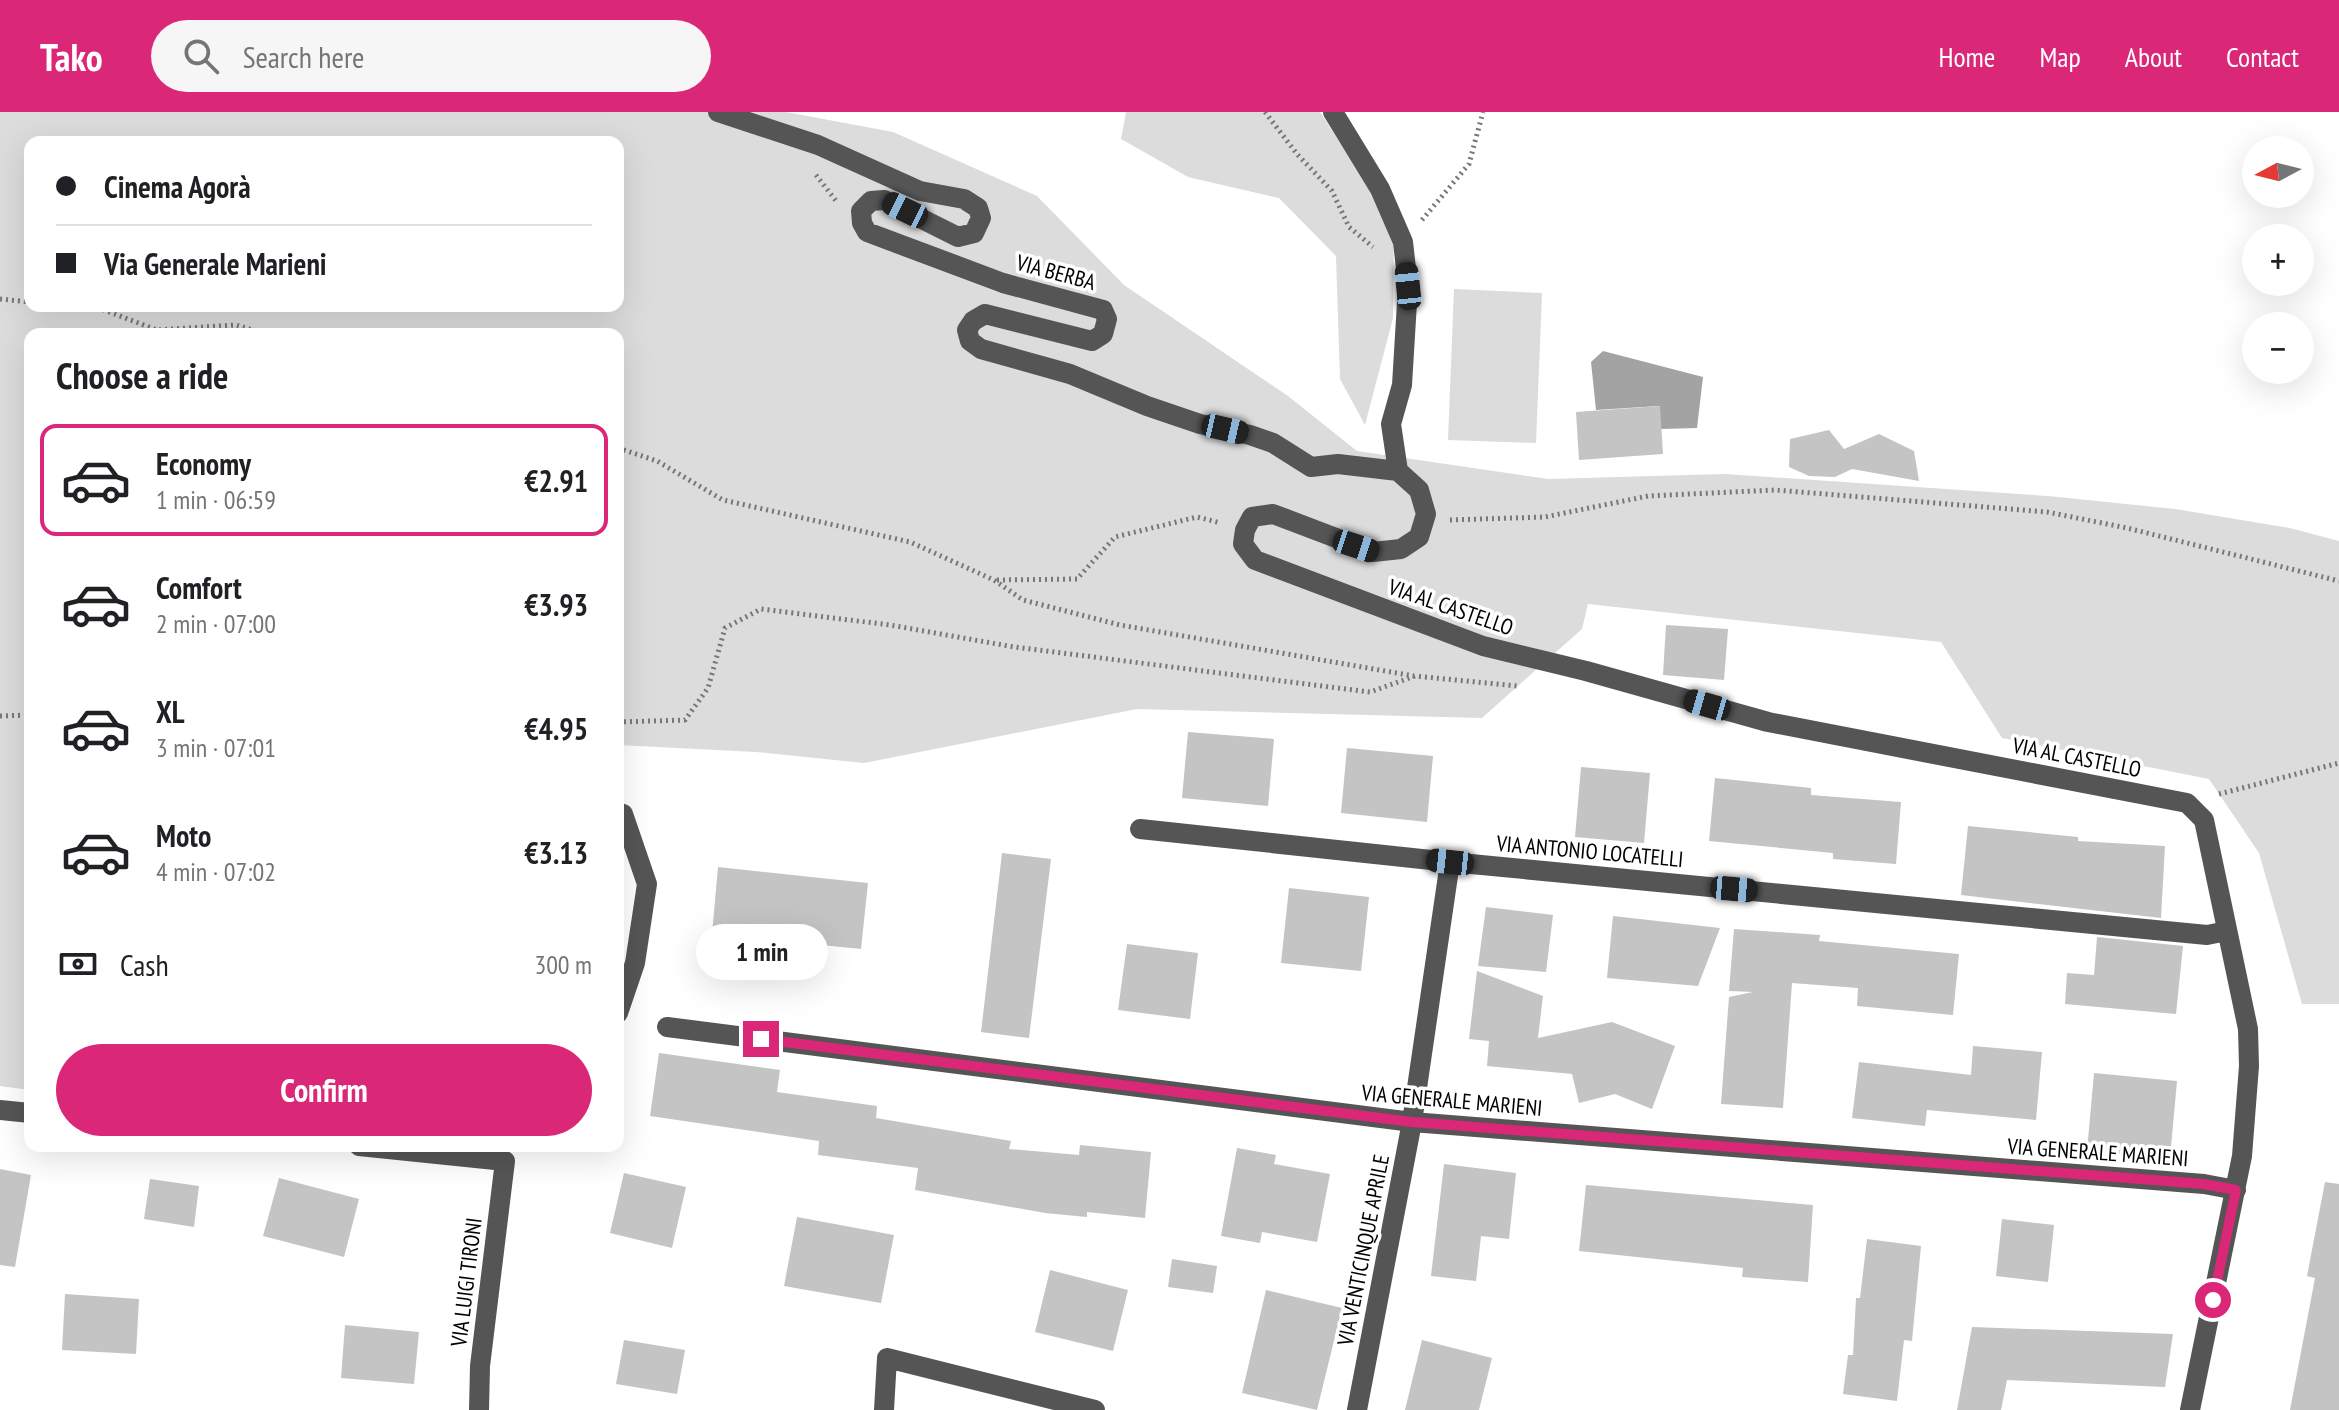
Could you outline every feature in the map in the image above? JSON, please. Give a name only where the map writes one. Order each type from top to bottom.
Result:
[{"type":"street","points":[[718,112],[806,141],[920,191],[964,199],[978,208],[981,218],[974,233],[958,237],[884,200],[871,201],[861,211],[861,221]]},
{"type":"street","points":[[1333,112],[1380,189],[1403,242],[1408,286],[1402,385],[1391,424],[1398,471],[1419,490],[1426,514]]},
{"type":"street","name":"VIA BERBA","points":[[861,221],[867,232],[1003,283],[1103,310],[1107,319],[1103,334],[1092,341],[985,314],[973,321],[967,330],[970,341],[981,349],[1070,374],[1200,424],[1273,443],[1311,467],[1338,464],[1398,471]]},
{"type":"street","name":"VIA AL CASTELLO","points":[[1426,514],[1419,537],[1401,549],[1373,552],[1273,514],[1252,517],[1245,530],[1243,544],[1255,560],[1483,646],[1768,722],[2187,803]]},
{"type":"street","points":[[2187,803],[2204,820],[2248,1029],[2248,1091],[2242,1156],[2190,1410]]},
{"type":"street","points":[[624,817],[647,884],[635,963],[624,995]]},
{"type":"street","name":"VIA ANTONIO LOCATELLI","points":[[1140,829],[2207,935],[2227,931]]},
{"type":"street","name":"VIA VENTICINQUE APRILE","points":[[1357,1410],[1412,1122],[1450,862]]},
{"type":"street","name":"VIA GENERALE MARIENI","points":[[667,1027],[1412,1122],[2204,1184],[2236,1190]]},
{"type":"street","points":[[0,1110],[24,1112]]},
{"type":"street","points":[[489,1152],[511,1153]]},
{"type":"street","name":"VIA LUIGI TIRONI","points":[[479,1410],[480,1366],[511,1153]]},
{"type":"street","points":[[884,1410],[887,1358],[1095,1410]]},
{"type":"path","points":[[1265,112],[1297,154],[1332,191],[1349,227],[1372,246],[1408,286]]},
{"type":"path","points":[[1403,242],[1469,164],[1483,112]]},
{"type":"path","points":[[806,141],[811,168],[841,207],[861,221]]},
{"type":"path","points":[[0,299],[24,301]]},
{"type":"path","points":[[109,312],[152,328]]},
{"type":"path","points":[[189,328],[236,325],[246,328]]},
{"type":"path","points":[[624,450],[657,461],[723,500],[910,542],[994,580],[1023,600],[1120,625],[1281,655],[1415,676],[1518,686]]},
{"type":"path","points":[[1426,514],[1453,520],[1545,517],[1648,496],[1775,490],[2047,512],[2127,528],[2339,581]]},
{"type":"path","points":[[994,580],[1077,579],[1115,537],[1197,517],[1245,530]]},
{"type":"path","points":[[624,722],[685,720],[708,688],[725,628],[761,609],[890,625],[1014,647],[1370,692],[1415,676]]},
{"type":"path","points":[[0,716],[24,715]]},
{"type":"path","points":[[2187,803],[2339,763]]},
{"type":"shaded area","points":[[0,112],[786,112],[893,132],[1037,196],[1124,285],[1288,396],[1357,451],[1548,479],[1725,474],[2048,496],[2175,509],[2290,528],[2339,541],[2339,1004],[2302,1004],[2259,853],[2209,779],[2002,738],[1941,642],[1588,604],[1582,629],[1482,718],[1137,709],[864,763],[756,752],[624,745],[624,328],[24,328],[24,1089],[0,1086]]},
{"type":"shaded area","points":[[1126,112],[1320,112],[1351,160],[1394,212],[1393,318],[1365,425],[1340,379],[1336,256],[1279,198],[1188,177],[1121,139]]},
{"type":"shaded area","points":[[1454,289],[1542,293],[1536,443],[1448,440]]},
{"type":"shaded area","points":[[1603,351],[1703,377],[1697,428],[1661,429],[1659,406],[1596,410],[1591,362]]},
{"type":"building","points":[[1660,406],[1663,454],[1579,460],[1576,412]]},
{"type":"building","points":[[1829,430],[1844,449],[1879,434],[1914,451],[1919,481],[1852,469],[1835,477],[1809,476],[1789,467],[1790,439]]},
{"type":"building","points":[[1666,625],[1728,629],[1724,680],[1663,675]]},
{"type":"building","points":[[1188,732],[1274,739],[1268,806],[1182,798]]},
{"type":"building","points":[[1347,748],[1433,756],[1427,822],[1341,813]]},
{"type":"building","points":[[1581,767],[1650,773],[1644,843],[1575,837]]},
{"type":"building","points":[[1715,778],[1811,788],[1811,795],[1901,802],[1896,864],[1833,859],[1833,853],[1709,841]]},
{"type":"building","points":[[1968,826],[2078,837],[2078,841],[2165,846],[2161,918],[1961,895]]},
{"type":"building","points":[[1002,853],[1051,859],[1029,1038],[981,1032]]},
{"type":"building","points":[[718,867],[868,883],[861,949],[712,934]]},
{"type":"building","points":[[1289,888],[1369,897],[1361,971],[1281,963]]},
{"type":"building","points":[[1486,907],[1553,915],[1546,972],[1478,966]]},
{"type":"building","points":[[1613,916],[1720,928],[1698,986],[1607,978]]},
{"type":"building","points":[[1734,929],[1820,935],[1819,941],[1959,954],[1953,1015],[1857,1006],[1858,988],[1792,983],[1783,1108],[1721,1104],[1729,997],[1753,992],[1729,991]]},
{"type":"building","points":[[2097,937],[2183,946],[2176,1014],[2065,1004],[2067,973],[2094,975]]},
{"type":"building","points":[[1127,944],[1198,953],[1190,1019],[1118,1010]]},
{"type":"building","points":[[1477,971],[1543,996],[1538,1038],[1612,1022],[1675,1046],[1652,1109],[1615,1094],[1579,1103],[1572,1074],[1487,1066],[1489,1041],[1469,1039]]},
{"type":"building","points":[[1973,1046],[2042,1052],[2036,1120],[1927,1110],[1925,1126],[1852,1118],[1859,1062],[1971,1075]]},
{"type":"building","points":[[659,1053],[780,1070],[777,1092],[877,1106],[876,1118],[1011,1141],[1009,1149],[1079,1155],[1080,1145],[1151,1152],[1145,1218],[1087,1212],[1087,1217],[1045,1213],[915,1190],[918,1168],[818,1155],[819,1141],[650,1116]]},
{"type":"building","points":[[2094,1073],[2177,1081],[2170,1158],[2087,1151]]},
{"type":"building","points":[[1237,1148],[1276,1155],[1274,1164],[1330,1174],[1317,1242],[1262,1232],[1260,1243],[1221,1236]]},
{"type":"building","points":[[1444,1164],[1516,1173],[1509,1239],[1481,1236],[1476,1281],[1431,1276]]},
{"type":"building","points":[[0,1169],[31,1175],[15,1267],[0,1265]]},
{"type":"building","points":[[624,1173],[686,1187],[672,1248],[610,1233]]},
{"type":"building","points":[[279,1178],[359,1199],[344,1257],[263,1236]]},
{"type":"building","points":[[150,1179],[199,1186],[194,1227],[144,1219]]},
{"type":"building","points":[[2325,1182],[2339,1184],[2339,1410],[2290,1410],[2315,1278],[2307,1276]]},
{"type":"building","points":[[1586,1185],[1813,1205],[1808,1282],[1742,1277],[1743,1268],[1579,1251]]},
{"type":"building","points":[[797,1217],[894,1235],[881,1303],[784,1286]]},
{"type":"building","points":[[2002,1219],[2054,1225],[2048,1282],[1996,1276]]},
{"type":"building","points":[[1867,1239],[1921,1246],[1912,1341],[1904,1340],[1897,1401],[1843,1394],[1848,1355],[1853,1355],[1856,1298],[1860,1298]]},
{"type":"building","points":[[1172,1259],[1217,1266],[1213,1293],[1168,1287]]},
{"type":"building","points":[[1050,1270],[1128,1290],[1113,1351],[1035,1332]]},
{"type":"building","points":[[1266,1290],[1342,1308],[1317,1410],[1242,1393]]},
{"type":"building","points":[[65,1294],[139,1299],[136,1354],[62,1350]]},
{"type":"building","points":[[345,1325],[419,1332],[414,1384],[341,1378]]},
{"type":"building","points":[[1972,1327],[2173,1334],[2165,1387],[2007,1380],[2001,1410],[1957,1410]]},
{"type":"building","points":[[624,1340],[685,1350],[677,1394],[616,1384]]},
{"type":"building","points":[[1422,1340],[1492,1358],[1479,1410],[1405,1410]]},
{"type":"route","points":[[761,1039],[1412,1122],[2204,1184],[2236,1190],[2213,1300]]}]
